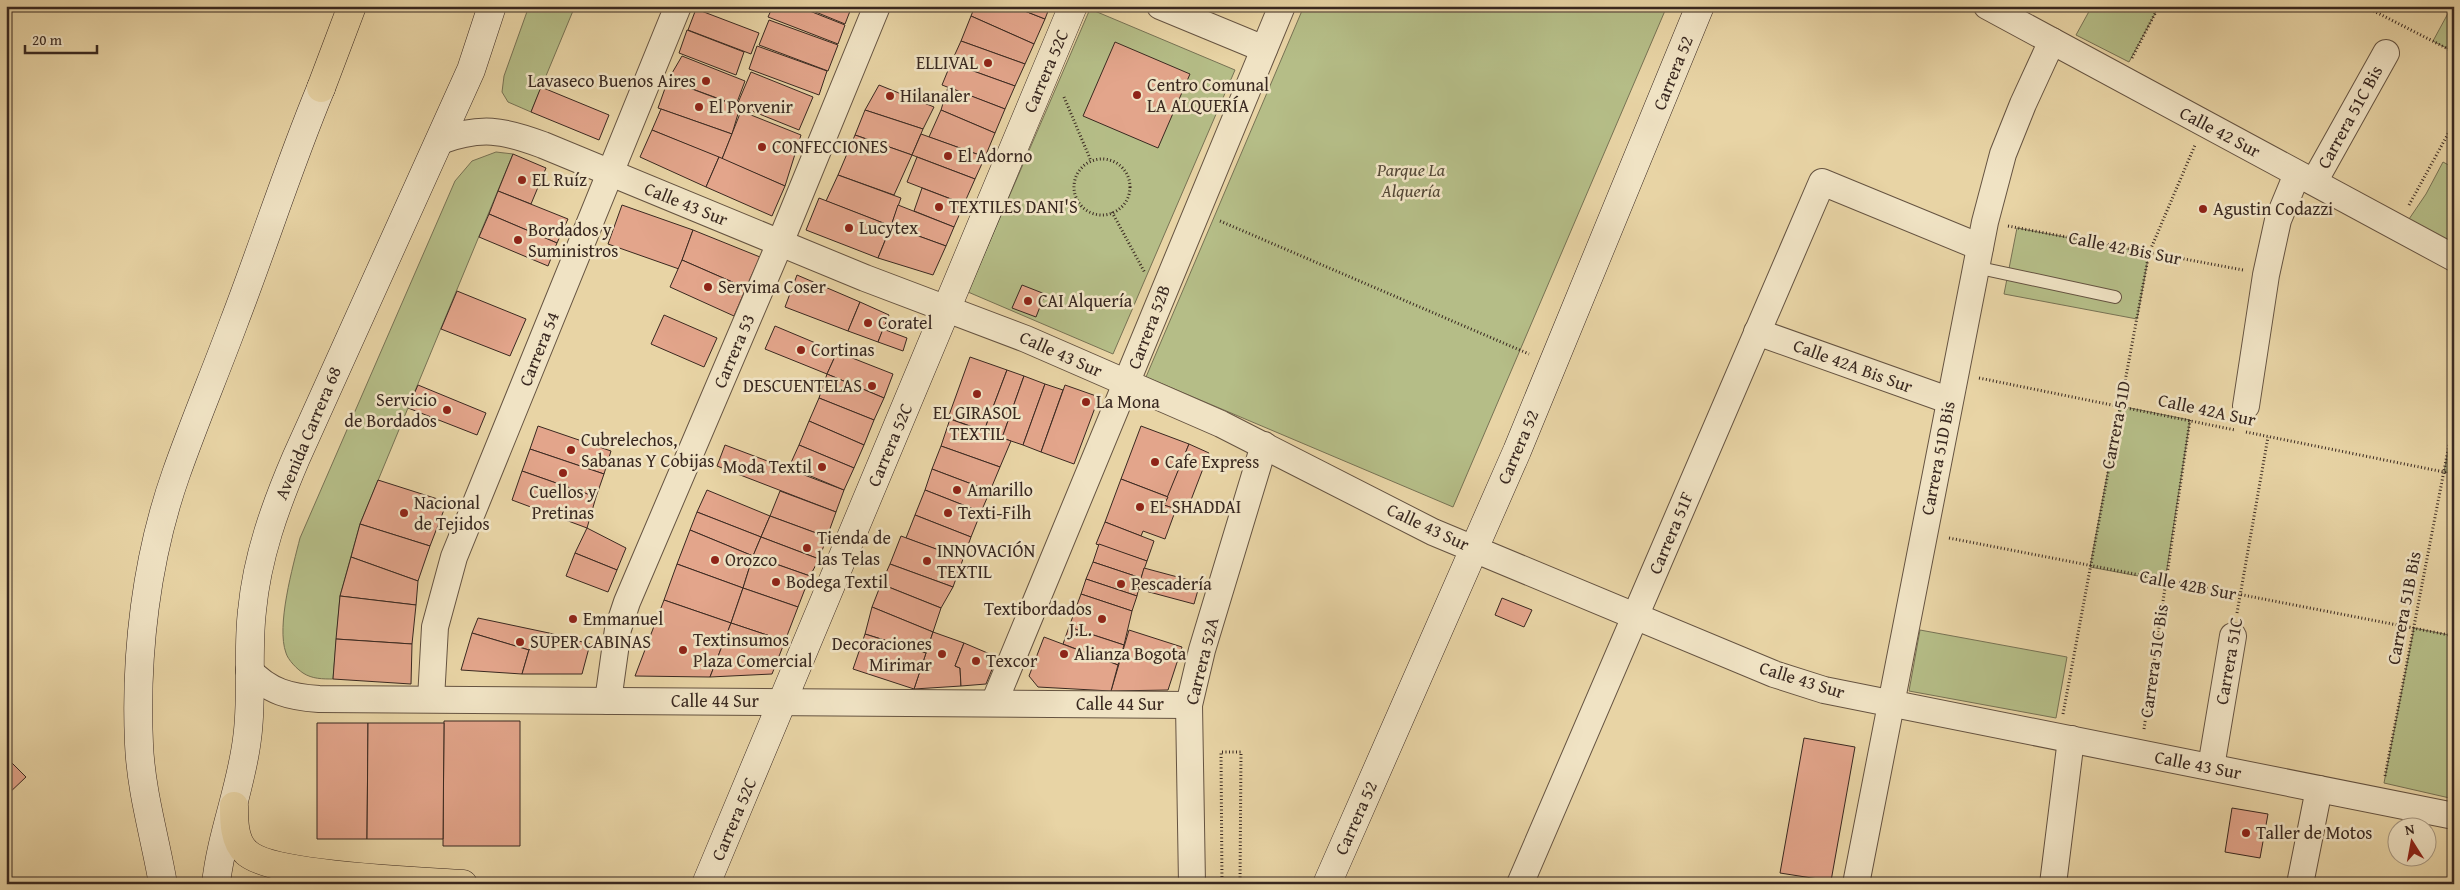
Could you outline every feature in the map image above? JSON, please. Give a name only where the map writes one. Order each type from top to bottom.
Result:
[{"type":"main road","points":[[321,88],[352,6]]},
{"type":"main road","points":[[234,806],[234,825],[238,841],[245,852],[257,860],[272,865],[310,871],[463,884]]},
{"type":"street","name":"Avenida Carrera 68","points":[[217,874],[234,806],[247,739],[252,611],[257,576],[279,498],[471,70],[492,6]]},
{"type":"street","name":"Carrera 54","points":[[431,700],[435,627],[454,557],[678,6]]},
{"type":"street","name":"Carrera 53","points":[[608,701],[615,647],[627,602],[780,243],[877,6]]},
{"type":"street","name":"Carrera 52C","points":[[706,884],[1073,6]]},
{"type":"street","points":[[1160,6],[1264,48]]},
{"type":"street","name":"Carrera 52B","points":[[994,703],[1282,6]]},
{"type":"street","name":"Carrera 52","points":[[1327,884],[1553,365],[1700,6]]},
{"type":"street","name":"Calle 42 Sur","points":[[1986,6],[2454,258]]},
{"type":"street","name":"Carrera 51D Bis","points":[[1856,884],[1948,400],[1980,245],[2003,154],[2052,41]]},
{"type":"street","name":"Carrera 51C Bis","points":[[2246,406],[2266,275],[2278,220],[2386,53]]},
{"type":"street","points":[[162,875],[146,803],[139,737],[140,666],[144,618],[158,539],[175,475],[235,320],[295,150],[321,88]]},
{"type":"street","name":"Calle 43 Sur","points":[[440,141],[470,132],[500,131],[527,139],[780,243],[1002,328],[1221,424],[1432,532],[1782,677],[1824,690],[2454,816]]},
{"type":"street","name":"Carrera 51F","points":[[1520,884],[1822,182],[1980,245]]},
{"type":"street","name":"Calle 42A Bis Sur","points":[[1757,332],[1948,400]]},
{"type":"street","name":"Carrera 52A","points":[[1192,884],[1189,705],[1202,650],[1264,445]]},
{"type":"street","name":"Carrera 51C","points":[[2211,767],[2233,636]]},
{"type":"street","name":"Calle 44 Sur","points":[[249,670],[258,680],[273,690],[298,697],[431,700],[1189,705]]},
{"type":"street","points":[[2053,884],[2065,738]]},
{"type":"street","points":[[2300,884],[2319,789]]},
{"type":"lane","points":[[1980,245],[2115,297]]},
{"type":"path","points":[[2121,78],[2159,6]]},
{"type":"path","points":[[2364,6],[2454,52]]},
{"type":"path","points":[[1063,95],[1091,160]]},
{"type":"path","name":"Carrera 51D","points":[[2065,738],[2090,567],[2149,253],[2205,123]]},
{"type":"path","points":[[2397,228],[2454,123]]},
{"type":"path","points":[[1091,160],[1110,160],[1119,164],[1129,179],[1128,197],[1124,204],[1112,212],[1099,214],[1091,212],[1083,208],[1077,200],[1074,192],[1074,182],[1077,173],[1091,160]]},
{"type":"path","points":[[1197,211],[1553,365]]},
{"type":"path","points":[[1112,212],[1160,300]]},
{"type":"path","name":"Calle 42 Bis Sur","points":[[1980,245],[2149,253],[2266,275]]},
{"type":"path","name":"Calle 42A Sur","points":[[1955,373],[2454,474]]},
{"type":"path","name":"Carrera 51B Bis","points":[[2380,802],[2454,419]]},
{"type":"path","name":"Carrera 51C Bis","points":[[2140,753],[2190,420]]},
{"type":"path","name":"Carrera 51C","points":[[2233,636],[2268,437]]},
{"type":"path","name":"Calle 42B Sur","points":[[1923,533],[2090,567],[2454,636]]},
{"type":"path","points":[[1222,884],[1221,752],[1242,752],[1240,884]]},
{"type":"green space","points":[[529,6],[575,6],[531,112],[508,102],[502,92],[504,76]]},
{"type":"green space","name":"Parque La Alquería","points":[[1304,6],[1667,6],[1453,507],[1146,377]]},
{"type":"green space","points":[[2092,6],[2159,6],[2129,62],[2076,35]]},
{"type":"green space","points":[[2452,6],[2454,6],[2454,52],[2433,41]]},
{"type":"green space","points":[[1090,9],[1235,70],[1113,354],[968,292]]},
{"type":"green space","points":[[496,152],[513,154],[360,524],[340,596],[333,679],[321,679],[306,675],[287,656],[283,641],[284,612],[300,538],[455,181],[472,161]]},
{"type":"green space","points":[[2443,162],[2454,168],[2454,246],[2407,222],[2426,194]]},
{"type":"green space","points":[[2017,228],[2149,253],[2137,319],[2004,294]]},
{"type":"green space","points":[[2120,406],[2190,420],[2165,581],[2090,567]]},
{"type":"green space","points":[[2454,419],[2454,474],[2444,472]]},
{"type":"green space","points":[[2414,628],[2454,636],[2454,799],[2384,783]]},
{"type":"green space","points":[[1920,630],[2067,657],[2056,718],[1909,691]]},
{"type":"building","points":[[773,6],[797,6],[845,25],[838,44],[768,17]]},
{"type":"building","points":[[801,6],[852,6],[845,24]]},
{"type":"building","points":[[975,6],[1012,6],[1045,19],[1034,44],[971,16]]},
{"type":"building","points":[[1012,6],[1050,6],[1045,19]]},
{"type":"building","points":[[696,9],[759,33],[751,54],[688,30]]},
{"type":"building","points":[[971,16],[1034,44],[1025,64],[961,41]]},
{"type":"building","points":[[769,20],[838,45],[828,71],[759,45]]},
{"type":"building","points":[[687,30],[744,52],[736,75],[679,53]]},
{"type":"building","name":"ELLIVAL","points":[[961,41],[1025,64],[1015,86],[951,63]]},
{"type":"building","name":"Centro Comunal LA ALQUERÍA","points":[[1115,42],[1190,74],[1158,148],[1083,116]]},
{"type":"building","points":[[757,46],[827,71],[819,95],[749,69]]},
{"type":"building","name":"Lavaseco Buenos Aires","points":[[682,56],[745,81],[736,105],[668,80]]},
{"type":"building","points":[[951,63],[1015,86],[1005,109],[942,85]]},
{"type":"building","points":[[751,72],[813,97],[799,130],[737,105]]},
{"type":"building","name":"El Porvenir","points":[[668,80],[740,107],[732,134],[658,108]]},
{"type":"building","name":"Hilanaler","points":[[879,85],[934,107],[923,129],[865,110]]},
{"type":"building","points":[[541,87],[609,115],[599,140],[531,112]]},
{"type":"building","points":[[948,87],[1005,109],[995,133],[941,110]]},
{"type":"building","points":[[661,109],[732,134],[722,159],[652,130]]},
{"type":"building","points":[[865,110],[923,129],[912,155],[855,135]]},
{"type":"building","points":[[941,110],[995,133],[985,157],[929,137]]},
{"type":"building","name":"CONFECCIONES","points":[[741,111],[801,135],[785,186],[722,159]]},
{"type":"building","points":[[652,130],[719,157],[706,187],[640,157]]},
{"type":"building","name":"El Adorno","points":[[921,134],[985,157],[975,179],[912,155]]},
{"type":"building","points":[[855,135],[912,155],[894,195],[838,175]]},
{"type":"building","name":"EL Ruíz","points":[[513,154],[546,168],[531,204],[498,191]]},
{"type":"building","points":[[719,157],[785,186],[772,216],[706,187]]},
{"type":"building","points":[[917,157],[975,179],[964,204],[907,182]]},
{"type":"building","points":[[838,175],[901,198],[891,226],[826,201]]},
{"type":"building","name":"TEXTILES DANI'S","points":[[922,188],[964,204],[954,227],[914,211]]},
{"type":"building","points":[[498,191],[568,219],[557,243],[489,214]]},
{"type":"building","name":"Lucytex","points":[[819,198],[891,226],[878,258],[806,230]]},
{"type":"building","points":[[622,205],[693,230],[679,269],[608,244]]},
{"type":"building","points":[[898,205],[954,227],[946,246],[891,226]]},
{"type":"building","name":"Bordados y Suministros","points":[[489,214],[557,243],[548,266],[479,237]]},
{"type":"building","points":[[891,226],[946,246],[933,275],[878,258]]},
{"type":"building","points":[[693,230],[760,257],[746,288],[682,260]]},
{"type":"building","name":"Servima Coser","points":[[682,260],[746,288],[734,316],[670,287]]},
{"type":"building","points":[[797,275],[860,302],[848,331],[785,307]]},
{"type":"building","name":"CAI Alquería","points":[[1022,285],[1045,294],[1036,317],[1012,308]]},
{"type":"building","points":[[457,291],[526,319],[510,356],[441,329]]},
{"type":"building","name":"Coratel","points":[[860,302],[889,315],[878,342],[848,331]]},
{"type":"building","points":[[664,315],[717,338],[704,367],[651,344]]},
{"type":"building","name":"Cortinas","points":[[775,326],[837,352],[827,374],[765,349]]},
{"type":"building","points":[[883,329],[907,338],[903,351],[878,342]]},
{"type":"building","name":"DESCUENTELAS","points":[[837,352],[893,374],[884,398],[827,374]]},
{"type":"building","name":"EL GIRASOL TEXTIL","points":[[970,357],[1007,370],[984,431],[948,418]]},
{"type":"building","points":[[1007,370],[1024,376],[1002,438],[984,431]]},
{"type":"building","points":[[827,374],[884,398],[874,420],[819,398]]},
{"type":"building","points":[[1024,376],[1045,384],[1023,445],[1002,438]]},
{"type":"building","points":[[1045,384],[1063,390],[1041,452],[1023,445]]},
{"type":"building","name":"Servicio de Bordados","points":[[418,385],[486,413],[477,435],[408,408]]},
{"type":"building","points":[[1065,385],[1099,397],[1074,464],[1041,452]]},
{"type":"building","points":[[819,398],[874,420],[864,445],[809,421]]},
{"type":"building","points":[[950,419],[1011,441],[1000,467],[941,446]]},
{"type":"building","points":[[809,421],[864,445],[854,468],[799,445]]},
{"type":"building","name":"Cubrelechos, Sabanas Y Cobijas","points":[[538,426],[611,451],[604,474],[530,449]]},
{"type":"building","name":"Cafe Express","points":[[1141,426],[1189,444],[1168,497],[1121,479]]},
{"type":"building","points":[[1189,444],[1209,453],[1186,513],[1164,505]]},
{"type":"building","points":[[725,445],[844,490],[836,512],[717,466]]},
{"type":"building","name":"Moda Textil","points":[[799,445],[854,468],[844,490],[789,467]]},
{"type":"building","points":[[941,446],[1000,467],[990,491],[932,469]]},
{"type":"building","name":"Cuellos y Pretinas","points":[[530,449],[604,474],[596,497],[522,471]]},
{"type":"building","name":"Amarillo","points":[[932,469],[990,491],[981,512],[925,490]]},
{"type":"building","points":[[522,471],[596,497],[587,528],[512,500]]},
{"type":"building","name":"EL SHADDAI","points":[[1121,479],[1168,497],[1164,505],[1176,509],[1165,539],[1143,531],[1141,536],[1105,522]]},
{"type":"building","name":"Nacional de Tejidos","points":[[378,480],[447,502],[430,546],[360,524]]},
{"type":"building","points":[[707,490],[770,516],[761,537],[697,512]]},
{"type":"building","name":"Texti-Filh","points":[[925,490],[981,512],[971,537],[915,515]]},
{"type":"building","points":[[780,491],[836,512],[827,537],[770,516]]},
{"type":"building","points":[[697,512],[761,537],[753,556],[690,530]]},
{"type":"building","points":[[915,515],[971,537],[963,559],[906,538]]},
{"type":"building","name":"Tienda de las Telas","points":[[770,516],[827,537],[819,559],[761,537]]},
{"type":"building","points":[[1105,522],[1154,541],[1147,561],[1096,544]]},
{"type":"building","points":[[360,524],[430,546],[418,581],[351,557]]},
{"type":"building","points":[[587,528],[626,548],[617,570],[575,553]]},
{"type":"building","name":"Orozco","points":[[690,530],[753,556],[743,588],[677,564]]},
{"type":"building","name":"INNOVACIÓN TEXTIL","points":[[901,536],[963,559],[953,587],[890,564]]},
{"type":"building","points":[[761,537],[819,559],[810,576],[753,556]]},
{"type":"building","points":[[1099,544],[1147,561],[1141,578],[1093,562]]},
{"type":"building","points":[[575,553],[617,570],[608,592],[566,576]]},
{"type":"building","name":"Bodega Textil","points":[[753,556],[810,576],[798,607],[743,588]]},
{"type":"building","points":[[351,557],[418,581],[416,605],[340,596]]},
{"type":"building","name":"Pescadería","points":[[1093,562],[1141,578],[1137,596],[1086,579]]},
{"type":"building","points":[[677,564],[743,588],[731,623],[664,600]]},
{"type":"building","name":"Bodega Textil","points":[[890,564],[953,587],[941,608],[881,584]]},
{"type":"building","points":[[1144,568],[1200,583],[1194,604],[1138,589]]},
{"type":"building","points":[[1086,579],[1137,596],[1132,611],[1081,594]]},
{"type":"building","points":[[881,584],[941,608],[933,632],[872,607]]},
{"type":"building","points":[[743,588],[798,607],[785,641],[731,623]]},
{"type":"building","name":"Textibordados J.L.","points":[[1081,594],[1132,611],[1124,645],[1069,627]]},
{"type":"building","points":[[340,596],[416,605],[412,644],[336,639]]},
{"type":"building","points":[[1502,598],[1532,610],[1524,627],[1495,615]]},
{"type":"building","name":"Textinsumos Plaza Comercial","points":[[664,600],[731,623],[710,677],[635,676]]},
{"type":"building","points":[[872,607],[933,632],[926,653],[865,634]]},
{"type":"building","name":"SUPER CABINAS","points":[[478,618],[549,633],[529,650],[472,633]]},
{"type":"building","points":[[731,623],[785,641],[772,674],[710,677]]},
{"type":"building","points":[[1069,627],[1124,645],[1118,665],[1063,644]]},
{"type":"building","points":[[1129,630],[1182,647],[1168,690],[1111,691]]},
{"type":"building","name":"Decoraciones Mirimar","points":[[933,632],[964,643],[955,666],[960,668],[961,686],[914,689]]},
{"type":"building","points":[[472,633],[529,650],[522,674],[461,670]]},
{"type":"building","points":[[549,633],[590,644],[582,674],[522,674],[529,650]]},
{"type":"building","points":[[865,634],[926,653],[914,689],[853,669]]},
{"type":"building","name":"Alianza Bogota","points":[[1044,637],[1118,665],[1111,691],[1038,687],[1029,676]]},
{"type":"building","points":[[336,639],[412,644],[411,684],[333,679]]},
{"type":"building","name":"Texcor","points":[[964,643],[997,657],[986,684],[961,686],[960,668],[955,666]]},
{"type":"building","points":[[444,721],[520,721],[520,846],[443,846]]},
{"type":"building","points":[[317,723],[368,723],[367,839],[317,839]]},
{"type":"building","points":[[368,723],[444,723],[443,839],[367,839]]},
{"type":"building","points":[[1804,738],[1855,747],[1831,881],[1780,873]]},
{"type":"building","points":[[6,757],[26,777],[6,796]]},
{"type":"building","name":"Taller de Motos","points":[[2232,808],[2268,814],[2260,858],[2225,852]]},
{"type":"place","name":"ELLIVAL","points":[[988,63]]},
{"type":"place","name":"Lavaseco Buenos Aires","points":[[706,81]]},
{"type":"place","name":"Centro Comunal LA ALQUERÍA","points":[[1137,95]]},
{"type":"place","name":"Hilanaler","points":[[890,96]]},
{"type":"place","name":"El Porvenir","points":[[699,107]]},
{"type":"place","name":"CONFECCIONES","points":[[762,147]]},
{"type":"place","name":"El Adorno","points":[[948,156]]},
{"type":"place","name":"EL Ruíz","points":[[522,180]]},
{"type":"place","name":"TEXTILES DANI'S","points":[[939,207]]},
{"type":"place","name":"Agustin Codazzi","points":[[2203,209]]},
{"type":"place","name":"Lucytex","points":[[849,228]]},
{"type":"place","name":"Bordados y Suministros","points":[[518,240]]},
{"type":"place","name":"Servima Coser","points":[[708,287]]},
{"type":"place","name":"CAI Alquería","points":[[1028,301]]},
{"type":"place","name":"Coratel","points":[[868,323]]},
{"type":"place","name":"Cortinas","points":[[801,350]]},
{"type":"place","name":"DESCUENTELAS","points":[[872,386]]},
{"type":"place","name":"EL GIRASOL TEXTIL","points":[[977,394]]},
{"type":"place","name":"La Mona","points":[[1086,402]]},
{"type":"place","name":"Servicio de Bordados","points":[[447,410]]},
{"type":"place","name":"Cubrelechos, Sabanas Y Cobijas","points":[[571,450]]},
{"type":"place","name":"Cafe Express","points":[[1155,462]]},
{"type":"place","name":"Moda Textil","points":[[822,467]]},
{"type":"place","name":"Cuellos y Pretinas","points":[[563,473]]},
{"type":"place","name":"Amarillo","points":[[957,490]]},
{"type":"place","name":"EL SHADDAI","points":[[1140,507]]},
{"type":"place","name":"Nacional de Tejidos","points":[[404,513]]},
{"type":"place","name":"Texti-Filh","points":[[948,513]]},
{"type":"place","name":"Tienda de las Telas","points":[[807,548]]},
{"type":"place","name":"Orozco","points":[[715,560]]},
{"type":"place","name":"INNOVACIÓN TEXTIL","points":[[927,561]]},
{"type":"place","name":"Bodega Textil","points":[[776,582]]},
{"type":"place","name":"Pescadería","points":[[1121,584]]},
{"type":"place","name":"Emmanuel","points":[[573,619]]},
{"type":"place","name":"Textibordados J.L.","points":[[1102,619]]},
{"type":"place","name":"SUPER CABINAS","points":[[520,642]]},
{"type":"place","name":"Textinsumos Plaza Comercial","points":[[683,650]]},
{"type":"place","name":"Decoraciones Mirimar","points":[[942,654]]},
{"type":"place","name":"Alianza Bogota","points":[[1064,654]]},
{"type":"place","name":"Texcor","points":[[976,661]]},
{"type":"place","name":"Taller de Motos","points":[[2246,833]]}]
